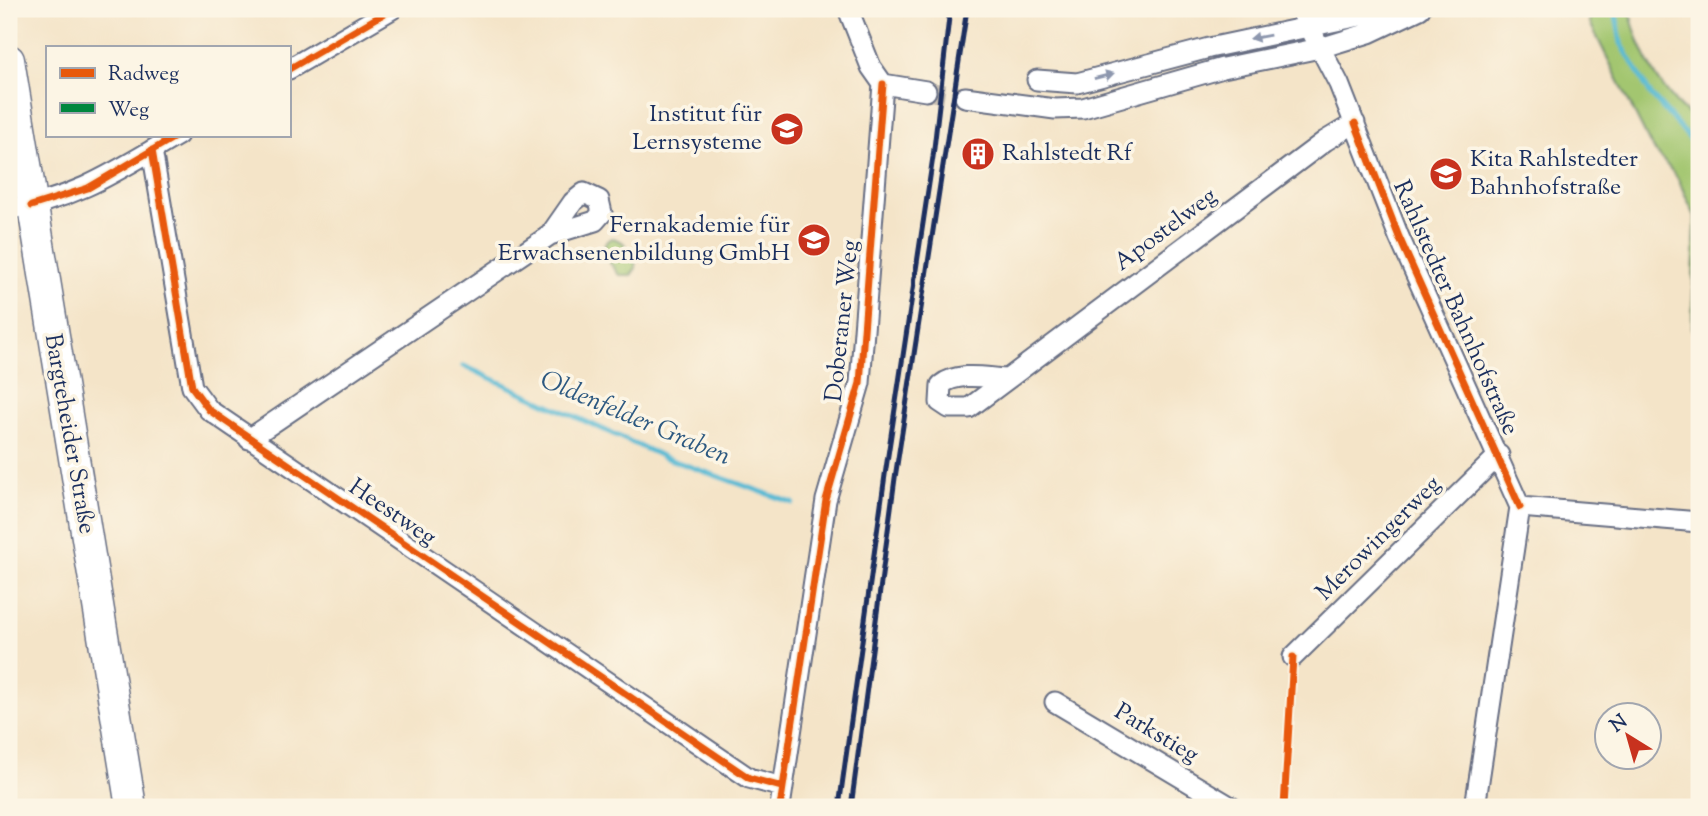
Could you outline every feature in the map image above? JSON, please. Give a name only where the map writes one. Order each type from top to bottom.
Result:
[{"type":"main road","name":"Bargteheider Straße","points":[[9,60],[20,207],[131,807]]},
{"type":"street","points":[[290,68],[392,9]]},
{"type":"street","points":[[848,9],[872,67],[883,84],[926,91]]},
{"type":"street","points":[[965,97],[1069,109],[1099,105],[1151,89],[1199,64],[1209,48],[1306,20],[1379,9]]},
{"type":"street","points":[[1037,80],[1077,83],[1320,48],[1369,33],[1420,9]]},
{"type":"street","name":"Rahlstedter Bahnhofstraße","points":[[1306,20],[1355,123],[1399,237],[1500,455],[1520,507],[1475,807]]},
{"type":"street","name":"Doberaner Weg","points":[[780,807],[826,500],[860,383],[883,84]]},
{"type":"street","name":"Apostelweg","points":[[1008,379],[1315,148],[1355,123]]},
{"type":"street","points":[[20,207],[88,188],[176,136]]},
{"type":"street","name":"Heestweg","points":[[152,150],[192,387],[209,410],[750,778],[782,787]]},
{"type":"street","points":[[249,439],[550,235]]},
{"type":"street","name":"Merowingerweg","points":[[1293,657],[1500,455]]},
{"type":"street","points":[[1520,507],[1699,522]]},
{"type":"street","name":"Parkstieg","points":[[1055,702],[1231,807]]},
{"type":"green space","points":[[1596,9],[1629,9],[1639,41],[1663,87],[1699,123],[1699,349],[1692,329],[1695,216],[1677,177],[1651,146],[1589,21]]},
{"type":"green space","points":[[612,238],[621,241],[631,253],[636,268],[631,275],[619,275],[604,255],[605,243]]},
{"type":"waterway","points":[[1615,9],[1621,43],[1651,95],[1699,149]]},
{"type":"waterway","name":"Oldenfelder Graben","points":[[464,366],[666,458],[793,503]]},
{"type":"tunnel","points":[[926,91],[965,97]]},
{"type":"railway","points":[[839,807],[933,157],[950,9]]},
{"type":"railway","points":[[851,807],[895,478],[967,9]]},
{"type":"cycle path","points":[[290,68],[392,9]]},
{"type":"cycle path","points":[[780,807],[826,500],[860,383],[883,84]]},
{"type":"cycle path","points":[[1355,123],[1399,237],[1520,507]]},
{"type":"cycle path","points":[[31,206],[88,188],[176,136]]},
{"type":"cycle path","points":[[152,150],[192,387],[209,410],[749,778],[782,787]]},
{"type":"cycle path","points":[[1284,807],[1293,657]]},
{"type":"place","name":"Institut für Lernsysteme","points":[[787,129]]},
{"type":"place","name":"Rahlstedt Rf","points":[[978,154]]},
{"type":"place","name":"Kita Rahlstedter Bahnhofstraße","points":[[1446,174]]},
{"type":"place","name":"Fernakademie für Erwachsenenbildung GmbH","points":[[814,240]]}]
